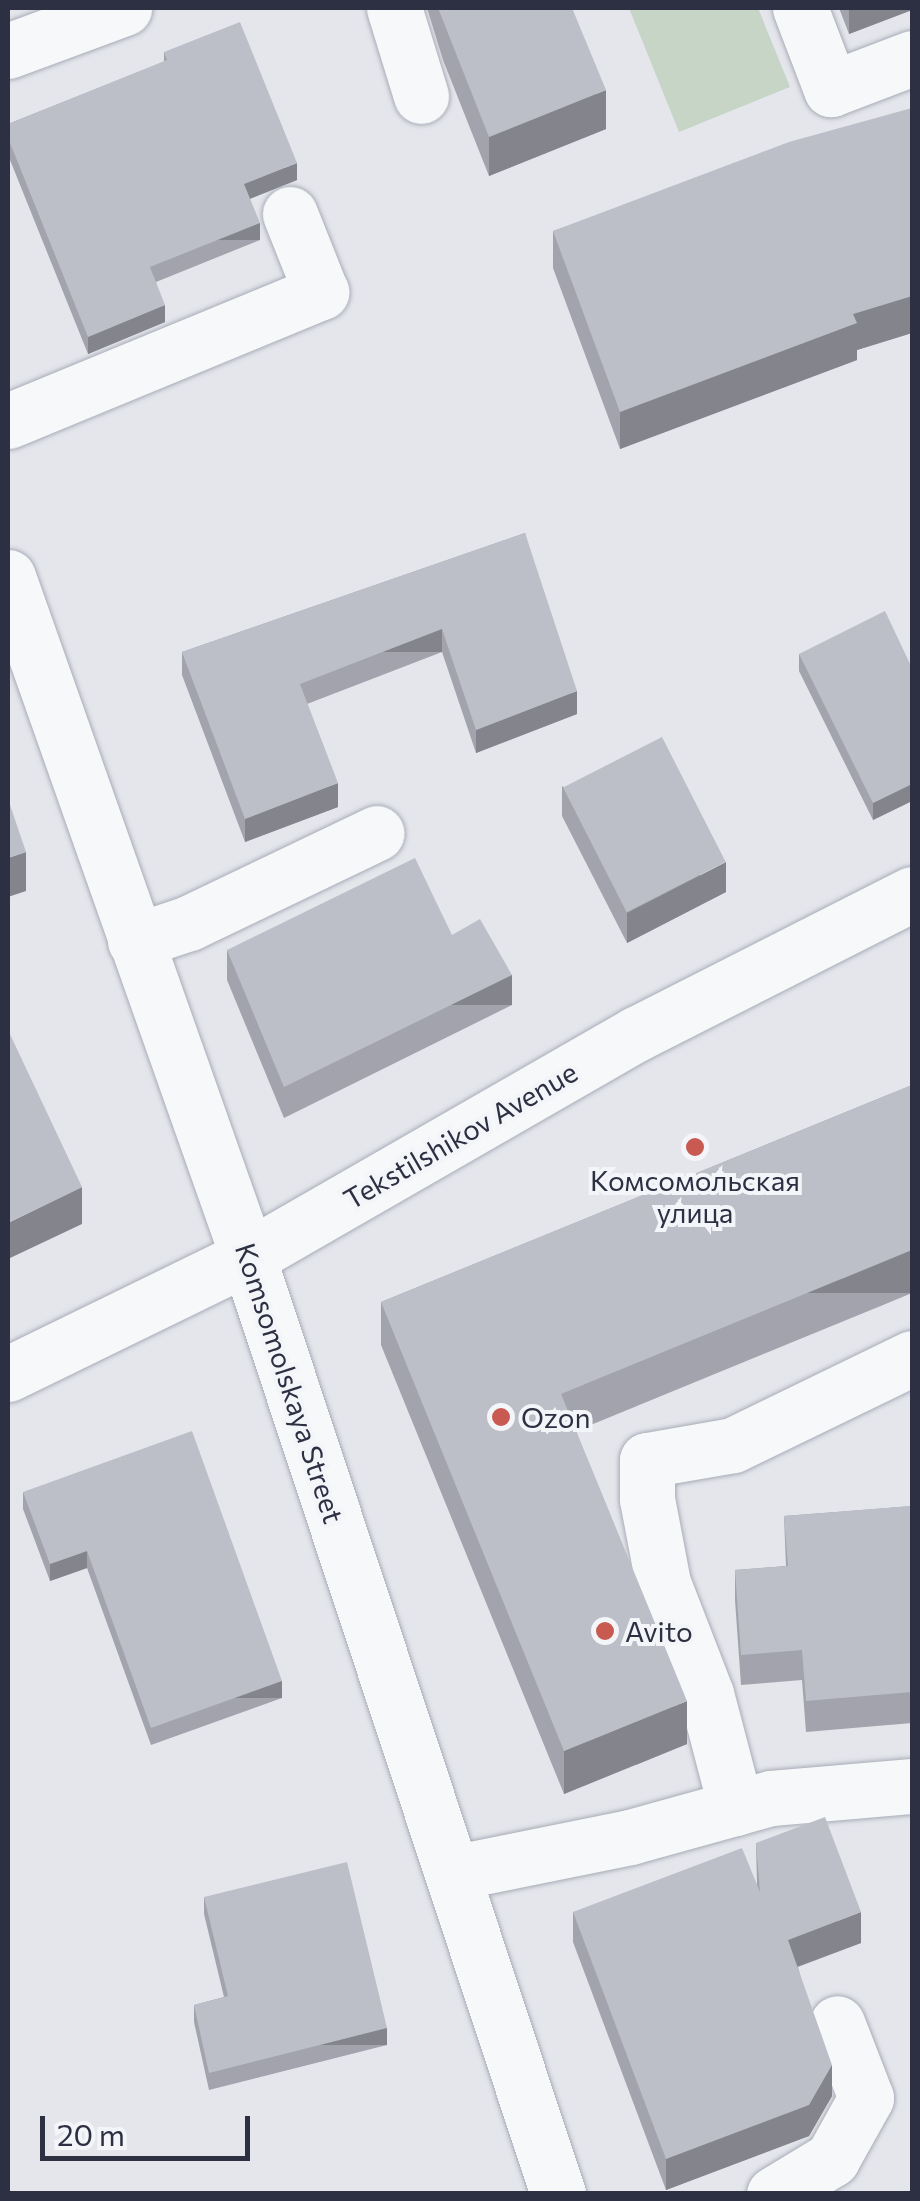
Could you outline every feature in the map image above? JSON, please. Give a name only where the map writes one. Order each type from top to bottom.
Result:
[{"type":"street","points":[[8,51],[124,8]]},
{"type":"street","points":[[394,8],[422,96]]},
{"type":"street","points":[[800,8],[830,89],[912,58]]},
{"type":"street","points":[[8,422],[321,292],[290,214]]},
{"type":"street","name":"Komsomolskaya Street","points":[[8,577],[248,1257],[558,2194]]},
{"type":"street","points":[[135,941],[188,923],[377,833]]},
{"type":"street","name":"Tekstilshikov Avenue","points":[[8,1374],[248,1257],[636,1034],[912,894]]},
{"type":"street","points":[[736,1808],[706,1694],[663,1583],[646,1499],[647,1460],[734,1444],[912,1358]]},
{"type":"street","points":[[452,1873],[630,1837],[770,1798],[912,1786]]},
{"type":"street","points":[[774,2194],[832,2159],[866,2098],[837,2023]]},
{"type":"green space","points":[[629,8],[758,8],[790,87],[679,132]]},
{"type":"building","points":[[438,8],[572,8],[606,90],[489,137]]},
{"type":"building","points":[[240,22],[297,163],[244,184],[260,223],[150,267],[165,305],[88,337],[8,138],[8,124],[167,60],[164,52]]},
{"type":"building","points":[[912,108],[912,296],[853,314],[857,323],[620,412],[553,231],[789,142]]},
{"type":"building","points":[[525,533],[577,691],[476,730],[442,629],[300,684],[338,783],[245,819],[182,652]]},
{"type":"building","points":[[885,611],[912,668],[912,784],[873,803],[799,654]]},
{"type":"building","points":[[662,737],[726,862],[627,912],[563,787]]},
{"type":"building","points":[[8,799],[26,852],[8,858]]},
{"type":"building","points":[[415,858],[452,935],[480,919],[512,975],[284,1087],[227,950]]},
{"type":"building","points":[[8,1030],[82,1187],[8,1223]]},
{"type":"building","points":[[912,1085],[912,1250],[561,1394],[687,1701],[564,1751],[381,1302]]},
{"type":"building","points":[[192,1431],[282,1681],[151,1728],[87,1551],[50,1564],[23,1492]]},
{"type":"building","points":[[912,1506],[912,1692],[806,1701],[802,1650],[741,1655],[735,1570],[788,1566],[784,1516]]},
{"type":"building","points":[[825,1817],[861,1912],[788,1940],[832,2065],[809,2105],[666,2159],[573,1912],[742,1848],[760,1892],[756,1843]]},
{"type":"building","points":[[347,1862],[387,2028],[209,2073],[194,2005],[228,1996],[204,1897]]},
{"type":"place","name":"Комсомольская улица","points":[[695,1147]]},
{"type":"place","name":"Ozon","points":[[501,1417]]},
{"type":"place","name":"Avito","points":[[605,1631]]}]
